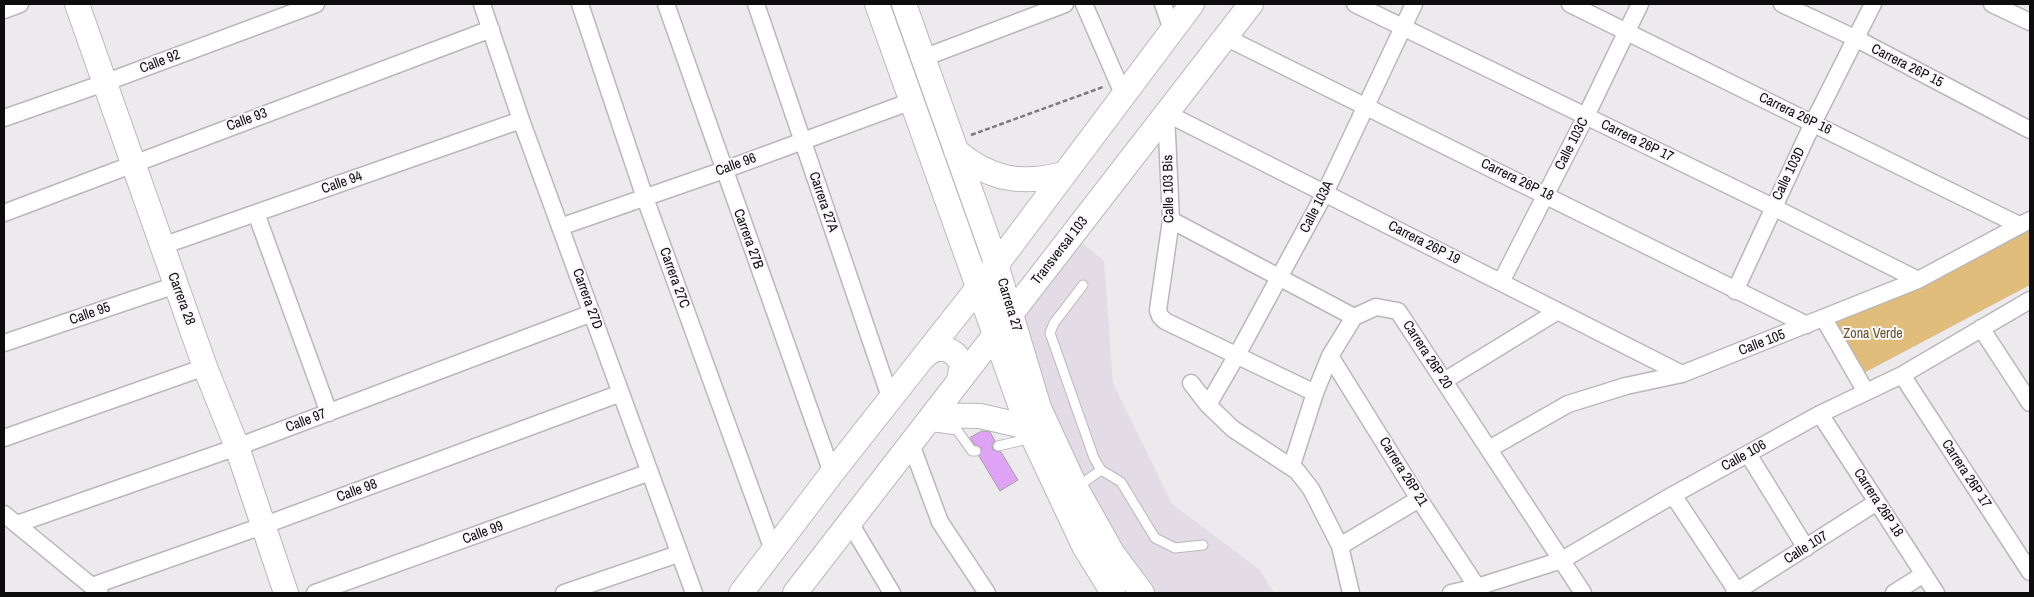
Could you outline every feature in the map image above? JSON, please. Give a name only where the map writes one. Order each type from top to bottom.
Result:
[{"type":"street","points":[[4,10],[20,4]]},
{"type":"street","name":"Carrera 28","points":[[76,4],[205,367],[237,447],[286,593]]},
{"type":"street","name":"Calle 92","points":[[4,118],[316,4]]},
{"type":"street","name":"Carrera 27D","points":[[482,4],[521,120],[650,472],[678,554],[694,593]]},
{"type":"street","name":"Carrera 27C","points":[[580,4],[645,198],[772,550]]},
{"type":"street","name":"Carrera 27B","points":[[666,4],[832,473]]},
{"type":"street","name":"Carrera 27A","points":[[756,4],[891,400]]},
{"type":"street","name":"Carrera 27","points":[[877,4],[1030,433],[1084,546],[1113,593]]},
{"type":"street","name":"Carrera 27","points":[[904,4],[996,264],[1039,408],[1076,488],[1113,554],[1142,593]]},
{"type":"street","points":[[923,58],[1065,4]]},
{"type":"street","points":[[1084,4],[1121,89]]},
{"type":"street","points":[[1163,4],[1172,30]]},
{"type":"street","points":[[741,593],[772,550],[891,400],[1064,174],[1121,89],[1192,4]]},
{"type":"street","name":"Transversal 103","points":[[795,593],[959,380],[996,336],[1250,4]]},
{"type":"street","name":"Carrera 26P 17","points":[[1354,4],[1773,207],[1918,280]]},
{"type":"street","name":"Calle 103A","points":[[1208,405],[1238,355],[1325,193],[1414,4]]},
{"type":"street","name":"Carrera 26P 16","points":[[1570,4],[1627,30],[1813,123],[2025,222]]},
{"type":"street","name":"Calle 103C","points":[[1501,282],[1586,116],[1640,4]]},
{"type":"street","name":"Carrera 26P 15","points":[[1782,4],[1857,40],[2030,130]]},
{"type":"street","name":"Calle 103D","points":[[1735,291],[1813,123],[1857,40],[1873,4]]},
{"type":"street","points":[[1992,4],[2030,22]]},
{"type":"street","name":"Calle 93","points":[[4,213],[132,163],[491,29]]},
{"type":"street","name":"Carrera 26P 18","points":[[1225,37],[1807,325]]},
{"type":"street","name":"Calle 96","points":[[560,227],[724,170],[912,101]]},
{"type":"street","name":"Carrera 26P 19","points":[[1166,113],[1682,374]]},
{"type":"street","name":"Calle 103 Bis","points":[[1166,113],[1171,220],[1158,310],[1160,316],[1165,321],[1238,355]]},
{"type":"street","name":"Calle 94","points":[[162,246],[521,120]]},
{"type":"street","points":[[954,146],[968,162],[990,174],[1015,180],[1040,180],[1064,174]]},
{"type":"street","points":[[256,213],[329,412]]},
{"type":"street","points":[[1171,220],[1354,317],[1330,356],[1315,393],[1292,465]]},
{"type":"street","name":"Calle 105","points":[[1489,450],[1568,404],[1626,386],[1682,374],[1918,280],[2025,222]]},
{"type":"street","name":"Calle 95","points":[[4,344],[176,285]]},
{"type":"street","name":"Calle 106","points":[[1451,593],[1479,590],[1562,560],[1673,495],[1820,414],[1902,375],[2030,300]]},
{"type":"street","name":"Carrera 26P 20","points":[[1354,317],[1376,307],[1398,311],[1584,593]]},
{"type":"street","points":[[1444,381],[1558,311]]},
{"type":"street","name":"Calle 97","points":[[18,524],[237,447],[592,313]]},
{"type":"street","points":[[1824,318],[1866,392]]},
{"type":"street","points":[[1981,328],[2030,403]]},
{"type":"street","points":[[925,356],[936,348],[946,348],[955,353],[962,366],[959,380]]},
{"type":"street","points":[[1238,355],[1315,393]]},
{"type":"street","name":"Carrera 26P 21","points":[[1330,356],[1419,499],[1479,590]]},
{"type":"street","points":[[4,438],[205,367]]},
{"type":"street","name":"Carrera 26P 17","points":[[1902,375],[2030,572]]},
{"type":"street","points":[[1191,383],[1208,405],[1233,429],[1292,465],[1311,489],[1340,546],[1350,593]]},
{"type":"street","name":"Calle 98","points":[[96,589],[621,393]]},
{"type":"street","name":"Carrera 26P 18","points":[[1820,414],[1936,593]]},
{"type":"street","points":[[929,420],[980,416],[1030,433]]},
{"type":"street","points":[[911,444],[940,522],[987,593]]},
{"type":"street","points":[[1748,454],[1806,548]]},
{"type":"street","name":"Calle 99","points":[[315,593],[650,472]]},
{"type":"street","points":[[1673,495],[1736,593]]},
{"type":"street","points":[[1340,546],[1419,499]]},
{"type":"street","name":"Calle 107","points":[[1736,593],[1877,502]]},
{"type":"street","points":[[4,514],[96,589]]},
{"type":"street","points":[[850,523],[892,593]]},
{"type":"street","points":[[564,593],[598,587],[678,554]]},
{"type":"street","points":[[1894,593],[1924,574]]},
{"type":"lane","points":[[1083,285],[1054,323],[1050,333],[1094,458],[1102,470],[1122,482],[1155,538],[1175,548],[1203,545]]},
{"type":"lane","points":[[929,420],[957,430],[972,451],[976,450]]},
{"type":"lane","points":[[998,446],[1030,433]]},
{"type":"lane","points":[[1076,488],[1102,470]]},
{"type":"path","points":[[954,146],[1121,89]]},
{"type":"shaded area","points":[[1073,235],[1104,261],[1113,383],[1172,504],[1260,570],[1274,593],[1142,593],[1113,554],[1014,323]]},
{"type":"green space","name":"Zona Verde","points":[[2030,225],[2030,285],[1862,374],[1830,321]]},
{"type":"building","points":[[982,431],[990,432],[995,441],[992,445],[993,450],[1001,452],[1018,480],[1000,491],[979,456],[982,448],[975,445],[970,438]]}]
